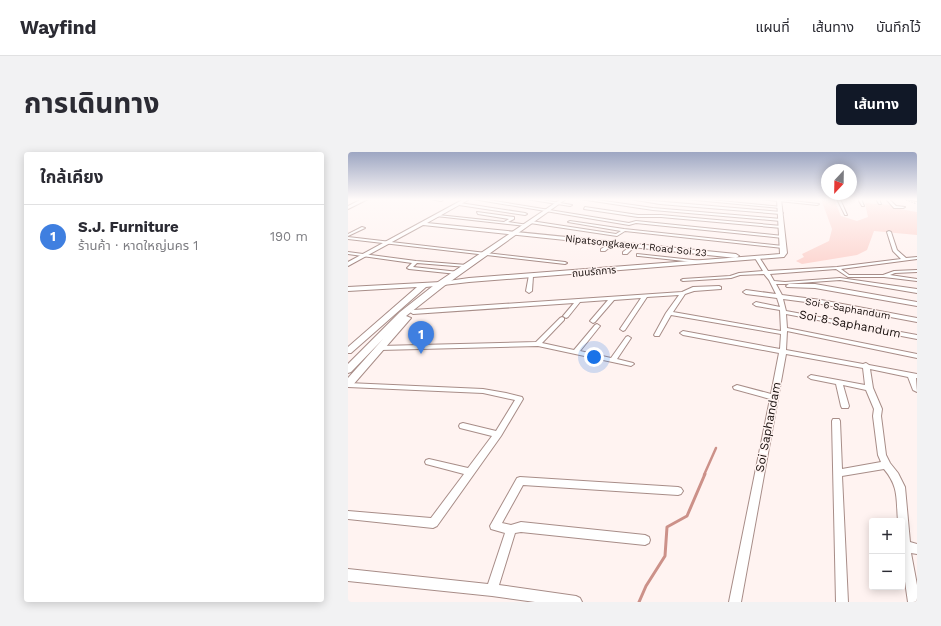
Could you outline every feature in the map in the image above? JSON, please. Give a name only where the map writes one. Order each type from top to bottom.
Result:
[{"type":"main road","points":[[348,370],[397,320],[441,284],[534,220]]},
{"type":"main road","points":[[348,384],[413,312],[421,301]]},
{"type":"street","points":[[348,264],[430,220]]},
{"type":"street","points":[[476,220],[528,224],[617,235],[624,230]]},
{"type":"street","points":[[504,223],[509,220]]},
{"type":"street","points":[[604,220],[629,224],[636,222],[782,237]]},
{"type":"street","points":[[705,220],[782,227]]},
{"type":"street","points":[[570,222],[624,230],[783,247],[781,220]]},
{"type":"street","name":"Nipatsongkaew 1 Road Soi 23","points":[[423,224],[757,258]]},
{"type":"street","points":[[348,235],[363,228]]},
{"type":"street","points":[[889,232],[895,251],[904,259]]},
{"type":"street","points":[[348,238],[565,263]]},
{"type":"street","points":[[603,250],[612,243]]},
{"type":"street","points":[[625,253],[634,245]]},
{"type":"street","name":"ถนนรัถการ","points":[[348,289],[441,284],[782,256],[784,253],[783,247]]},
{"type":"street","points":[[348,253],[416,262],[467,266]]},
{"type":"street","points":[[639,255],[706,262]]},
{"type":"street","name":"Soi Saphandam","points":[[735,602],[783,350],[784,331],[780,296],[757,258]]},
{"type":"street","points":[[683,280],[731,277],[739,274],[837,268],[917,258]]},
{"type":"street","points":[[894,261],[911,270]]},
{"type":"street","points":[[416,262],[409,268],[457,273]]},
{"type":"street","points":[[837,268],[848,276],[884,276],[917,280]]},
{"type":"street","points":[[884,276],[894,272],[911,270],[917,271]]},
{"type":"street","points":[[529,290],[531,276]]},
{"type":"street","points":[[774,284],[830,278],[917,291]]},
{"type":"street","points":[[358,359],[348,352],[425,284]]},
{"type":"street","points":[[774,284],[815,286],[917,304]]},
{"type":"street","points":[[413,312],[646,296],[683,292],[693,289],[719,288]]},
{"type":"street","points":[[657,335],[683,292]]},
{"type":"street","name":"Soi 6 Saphandum","points":[[746,292],[780,296],[917,320]]},
{"type":"street","points":[[623,329],[646,296]]},
{"type":"street","points":[[576,352],[613,298]]},
{"type":"street","points":[[538,344],[578,301]]},
{"type":"street","name":"Soi 8 Saphandum","points":[[756,304],[917,337]]},
{"type":"street","points":[[669,313],[784,331],[917,356]]},
{"type":"street","points":[[380,324],[397,320]]},
{"type":"street","points":[[683,333],[866,365],[914,375],[917,390]]},
{"type":"street","points":[[613,360],[628,338]]},
{"type":"street","points":[[380,348],[470,343],[538,344],[631,364]]},
{"type":"street","points":[[866,365],[869,388],[878,409],[877,416],[882,455],[886,465],[895,476],[900,487],[903,518]]},
{"type":"street","points":[[811,377],[869,388]]},
{"type":"street","points":[[838,382],[845,406]]},
{"type":"street","points":[[348,384],[483,391],[516,398],[519,401],[498,434],[433,523],[348,515]]},
{"type":"street","points":[[737,388],[773,397]]},
{"type":"street","points":[[836,421],[842,602]]},
{"type":"street","points":[[463,426],[498,434]]},
{"type":"street","points":[[429,462],[471,472]]},
{"type":"street","points":[[838,474],[886,465]]},
{"type":"street","points":[[645,540],[521,527],[511,530],[495,526],[520,481],[678,491]]},
{"type":"street","points":[[492,590],[511,530]]},
{"type":"street","points":[[914,602],[905,546],[917,549]]},
{"type":"street","points":[[348,575],[492,590],[576,602]]},
{"type":"shaded area","points":[[829,220],[917,220],[917,235],[874,231],[867,250],[857,255],[802,264],[796,261],[804,257],[802,254],[829,241],[832,229]]},
{"type":"waterway","points":[[704,475],[716,448]]},
{"type":"waterway","points":[[639,602],[646,586],[665,556],[667,527],[687,516],[705,474]]},
{"type":"place","name":"S.J. Furniture","points":[[421,354]]}]
